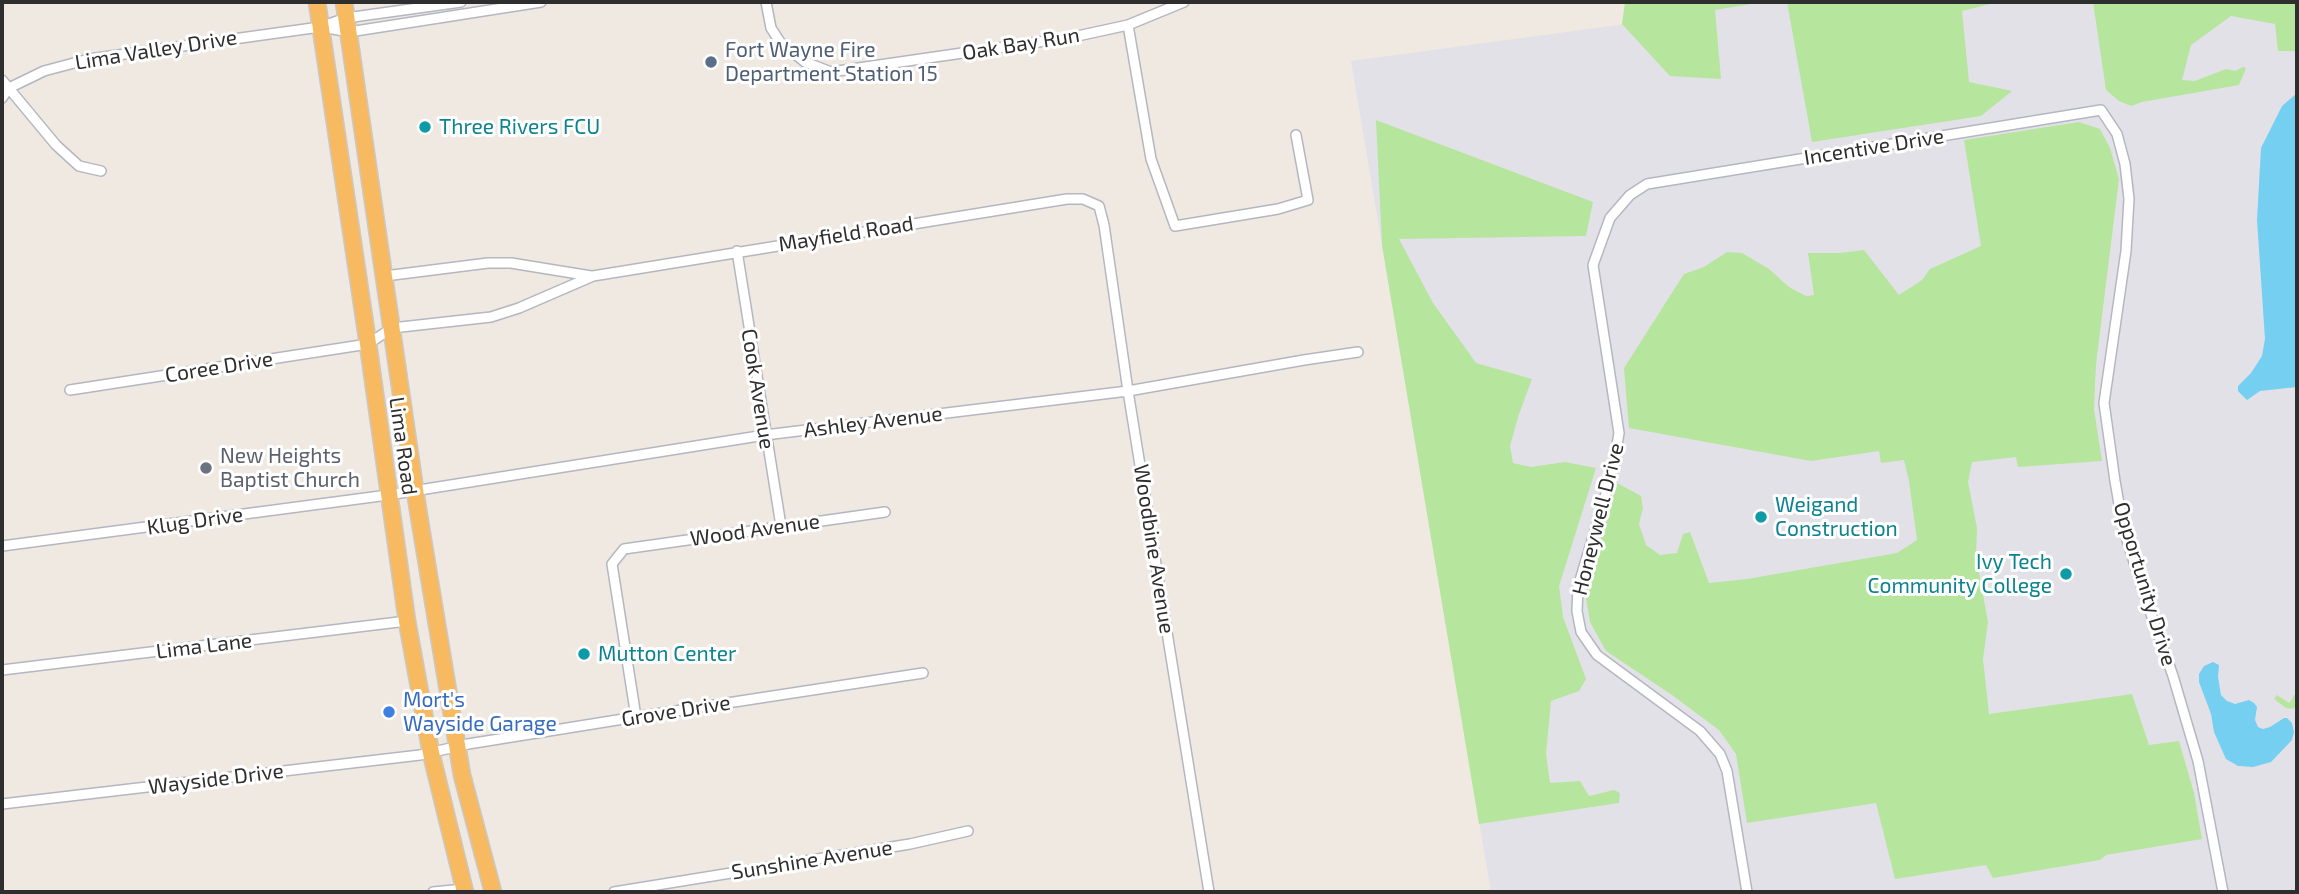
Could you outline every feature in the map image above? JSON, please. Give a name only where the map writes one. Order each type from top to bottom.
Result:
[{"type":"highway","name":"Lima Road","points":[[317,2],[369,344],[407,621],[431,753],[464,891]]},
{"type":"highway","name":"Lima Road","points":[[346,17],[415,491],[462,775],[493,892]]},
{"type":"street","points":[[346,17],[461,2]]},
{"type":"street","points":[[346,17],[541,2]]},
{"type":"street","name":"Oak Bay Run","points":[[766,2],[771,28],[780,42],[805,62],[831,72],[1073,37],[1128,25],[1184,2]]},
{"type":"street","name":"Lima Valley Drive","points":[[2,98],[9,88],[44,71],[89,59],[320,27],[346,17]]},
{"type":"street","points":[[1128,25],[1152,159],[1175,226],[1278,209],[1308,200],[1296,135]]},
{"type":"street","points":[[2,80],[56,145],[79,166],[101,171]]},
{"type":"street","name":"Incentive Drive","points":[[1647,184],[2101,110]]},
{"type":"street","name":"Opportunity Drive","points":[[2101,110],[2117,134],[2125,164],[2129,199],[2126,251],[2104,403],[2113,472],[2123,527],[2173,676],[2198,761],[2223,892]]},
{"type":"street","name":"Honeywell Drive","points":[[1647,184],[1630,195],[1610,218],[1593,265],[1619,433],[1613,471],[1578,587],[1577,611],[1581,632],[1597,654],[1700,731],[1720,754],[1727,771],[1747,892]]},
{"type":"street","name":"Mayfield Road","points":[[593,276],[1067,199],[1083,199],[1099,206]]},
{"type":"street","name":"Woodbine Avenue","points":[[1099,206],[1209,892]]},
{"type":"street","name":"Cook Avenue","points":[[737,251],[781,526]]},
{"type":"street","points":[[385,276],[488,263],[511,263],[593,276]]},
{"type":"street","points":[[369,344],[392,328],[491,317],[593,276]]},
{"type":"street","name":"Coree Drive","points":[[70,390],[369,344]]},
{"type":"street","name":"Ashley Avenue","points":[[388,495],[765,435],[1128,391],[1358,352]]},
{"type":"street","name":"Klug Drive","points":[[2,546],[388,495]]},
{"type":"street","name":"Wood Avenue","points":[[636,717],[612,564],[624,549],[885,512]]},
{"type":"street","name":"Lima Lane","points":[[2,670],[407,621]]},
{"type":"street","name":"Grove Drive","points":[[431,753],[458,746],[636,717],[923,673]]},
{"type":"street","name":"Wayside Drive","points":[[2,804],[431,753]]},
{"type":"street","name":"Sunshine Avenue","points":[[614,892],[909,844],[968,831]]},
{"type":"street","points":[[433,892],[464,891]]},
{"type":"shaded area","points":[[1764,2],[2297,2],[2297,892],[1491,892],[1351,61],[1618,25]]},
{"type":"green space","points":[[1625,2],[1764,2],[1715,10],[1721,79],[1670,76],[1622,24]]},
{"type":"green space","points":[[1787,2],[1998,2],[1962,11],[1969,82],[2012,91],[1981,116],[1812,142]]},
{"type":"green space","points":[[2093,2],[2297,2],[2297,51],[2278,51],[2275,24],[2231,16],[2191,45],[2182,80],[2195,81],[2226,69],[2235,71],[2243,67],[2246,68],[2239,85],[2131,106],[2119,101],[2106,90]]},
{"type":"green space","points":[[1376,120],[1593,202],[1586,236],[1399,239],[1433,303],[1476,363],[1532,379],[1510,446],[1513,463],[1531,467],[1565,462],[1596,468],[1559,586],[1563,617],[1586,679],[1579,691],[1551,701],[1546,754],[1550,783],[1580,781],[1589,796],[1614,790],[1620,793],[1619,803],[1479,824],[1382,245]]},
{"type":"green space","points":[[2079,122],[2100,129],[2110,148],[2119,179],[2096,364],[2094,409],[2102,461],[2018,467],[2016,457],[1972,462],[1968,482],[1977,528],[1976,556],[1988,622],[1983,659],[1989,714],[2132,694],[2149,745],[2179,741],[2194,793],[2202,839],[1993,878],[1986,865],[1895,879],[1876,803],[1747,823],[1736,754],[1719,730],[1606,651],[1590,622],[1585,592],[1617,483],[1641,496],[1643,508],[1639,524],[1646,545],[1660,555],[1677,553],[1683,534],[1690,532],[1709,583],[1897,553],[1917,540],[1904,460],[1881,463],[1879,451],[1811,461],[1629,428],[1624,368],[1684,274],[1704,267],[1727,252],[1742,253],[1806,296],[1814,295],[1808,253],[1864,250],[1899,295],[1922,280],[1930,269],[1981,246],[1964,140]]},
{"type":"green space","points":[[2297,691],[2297,705],[2293,709],[2286,708],[2274,699],[2277,695],[2289,703]]},
{"type":"water","points":[[2297,93],[2297,387],[2260,391],[2247,400],[2238,391],[2238,386],[2262,356],[2265,339],[2257,220],[2261,148],[2282,106]]},
{"type":"water","points":[[2213,662],[2219,665],[2221,695],[2235,704],[2249,700],[2254,703],[2257,707],[2255,720],[2258,727],[2270,727],[2284,718],[2292,723],[2292,740],[2271,762],[2253,767],[2238,766],[2226,759],[2214,732],[2211,714],[2199,682],[2199,674],[2204,666]]},
{"type":"place","name":"Fort Wayne Fire Department Station 15","points":[[711,62]]},
{"type":"place","name":"Three Rivers FCU","points":[[425,127]]},
{"type":"place","name":"New Heights Baptist Church","points":[[206,468]]},
{"type":"place","name":"Weigand Construction","points":[[1761,517]]},
{"type":"place","name":"Ivy Tech Community College","points":[[2066,574]]},
{"type":"place","name":"Mutton Center","points":[[584,654]]},
{"type":"place","name":"Mort's Wayside Garage","points":[[389,712]]}]
